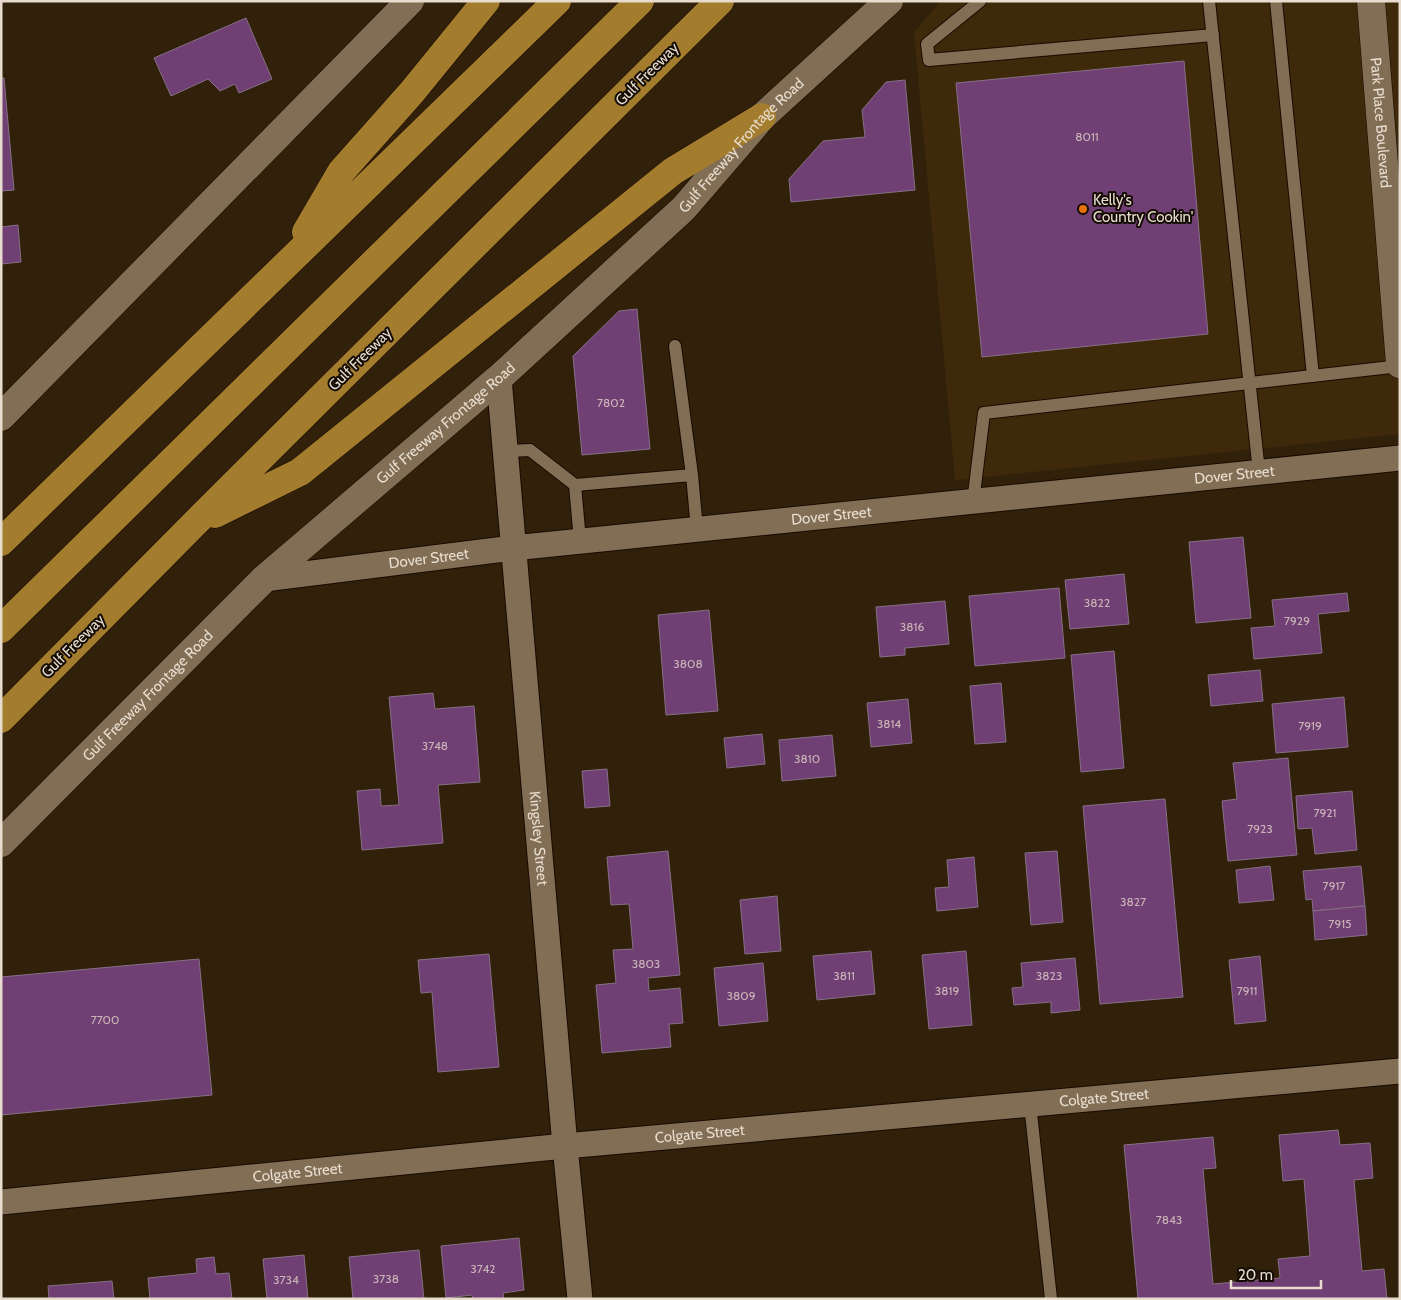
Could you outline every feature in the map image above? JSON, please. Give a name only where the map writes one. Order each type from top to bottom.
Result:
[{"type":"highway","points":[[287,263],[341,172],[412,92],[486,1]]},
{"type":"highway","points":[[1,542],[557,1]]},
{"type":"highway","points":[[1,629],[640,1]]},
{"type":"highway","name":"Gulf Freeway","points":[[1,719],[194,524],[720,1]]},
{"type":"highway","points":[[194,524],[300,472],[672,171],[762,117]]},
{"type":"main road","name":"Gulf Freeway Frontage Road","points":[[1,843],[264,579],[499,378],[684,208],[762,117],[889,1]]},
{"type":"main road","name":"Park Place Boulevard","points":[[1371,1],[1397,294],[1400,365]]},
{"type":"main road","points":[[1,417],[406,3]]},
{"type":"street","name":"Kingsley Street","points":[[499,378],[564,1146],[580,1299]]},
{"type":"street","name":"Dover Street","points":[[264,579],[513,548],[1400,458]]},
{"type":"street","name":"Colgate Street","points":[[1,1202],[564,1146],[1400,1071]]},
{"type":"lane","points":[[980,1],[927,44],[929,60],[1213,35]]},
{"type":"lane","points":[[1209,1],[1258,472]]},
{"type":"lane","points":[[1276,1],[1313,376]]},
{"type":"lane","points":[[675,346],[692,475],[697,530]]},
{"type":"lane","points":[[973,502],[984,413],[1250,384],[1400,365]]},
{"type":"lane","points":[[505,451],[530,450],[575,485],[692,475]]},
{"type":"lane","points":[[575,485],[580,541]]},
{"type":"lane","points":[[1030,1104],[1051,1299]]},
{"type":"shaded area","points":[[941,1],[1400,1],[1400,434],[955,480],[914,32]]},
{"type":"building","points":[[246,18],[272,79],[239,93],[235,84],[220,91],[208,79],[171,96],[154,58]]},
{"type":"building","name":"Kelly's Country Cookin'","points":[[1184,61],[1208,334],[982,357],[956,83]]},
{"type":"building","points":[[1,78],[4,78],[14,190],[1,191]]},
{"type":"building","points":[[905,80],[915,190],[791,202],[789,179],[823,141],[865,137],[862,110],[886,82]]},
{"type":"building","points":[[18,225],[21,262],[1,264],[1,227]]},
{"type":"building","points":[[637,309],[650,449],[582,455],[573,356],[619,311]]},
{"type":"building","points":[[1243,537],[1251,618],[1196,623],[1189,542]]},
{"type":"building","points":[[1124,574],[1129,624],[1070,629],[1065,580]]},
{"type":"building","points":[[1059,588],[1065,658],[975,666],[969,596]]},
{"type":"building","points":[[1347,593],[1349,611],[1318,614],[1322,653],[1254,659],[1251,628],[1275,626],[1272,600]]},
{"type":"building","points":[[945,601],[949,644],[905,648],[905,655],[880,657],[876,607]]},
{"type":"building","points":[[709,610],[718,711],[666,715],[658,615]]},
{"type":"building","points":[[1114,651],[1124,768],[1081,772],[1071,655]]},
{"type":"building","points":[[1260,670],[1263,701],[1211,706],[1208,675]]},
{"type":"building","points":[[1001,683],[1006,742],[975,744],[970,686]]},
{"type":"building","points":[[433,693],[435,709],[474,706],[480,782],[438,785],[443,843],[362,850],[357,791],[380,789],[381,806],[399,805],[389,697]]},
{"type":"building","points":[[1344,697],[1348,747],[1276,753],[1272,704]]},
{"type":"building","points":[[908,699],[912,743],[871,747],[867,703]]},
{"type":"building","points":[[762,734],[765,764],[727,768],[724,738]]},
{"type":"building","points":[[832,735],[836,776],[782,781],[779,740]]},
{"type":"building","points":[[1288,758],[1297,855],[1228,861],[1222,801],[1237,799],[1233,763]]},
{"type":"building","points":[[607,769],[610,806],[585,808],[582,771]]},
{"type":"building","points":[[1352,791],[1357,850],[1315,854],[1312,828],[1298,829],[1296,796]]},
{"type":"building","points":[[1165,799],[1183,997],[1100,1004],[1083,806]]},
{"type":"building","points":[[668,851],[680,975],[648,978],[649,991],[680,988],[683,1023],[669,1024],[671,1047],[602,1053],[596,985],[616,983],[613,950],[633,949],[629,904],[611,905],[607,857]]},
{"type":"building","points":[[1057,851],[1063,922],[1031,925],[1025,853]]},
{"type":"building","points":[[974,857],[978,907],[937,911],[935,888],[949,887],[947,860]]},
{"type":"building","points":[[1270,866],[1274,900],[1239,903],[1236,870]]},
{"type":"building","points":[[1361,866],[1365,906],[1313,911],[1312,899],[1306,900],[1303,871]]},
{"type":"building","points":[[777,896],[781,951],[745,954],[740,900]]},
{"type":"building","points":[[1365,906],[1367,935],[1315,940],[1313,911]]},
{"type":"building","points":[[871,951],[875,994],[817,1000],[813,956]]},
{"type":"building","points":[[966,951],[972,1025],[929,1029],[922,955]]},
{"type":"building","points":[[489,954],[499,1067],[438,1072],[432,992],[421,993],[418,960]]},
{"type":"building","points":[[1260,956],[1266,1021],[1235,1024],[1229,960]]},
{"type":"building","points":[[1075,958],[1080,1010],[1051,1013],[1051,1002],[1014,1005],[1012,988],[1023,987],[1021,963]]},
{"type":"building","points":[[199,959],[212,1095],[1,1115],[1,977]]},
{"type":"building","points":[[763,963],[768,1021],[719,1026],[714,968]]},
{"type":"building","points":[[1338,1130],[1340,1145],[1370,1143],[1373,1178],[1354,1180],[1362,1271],[1384,1269],[1387,1299],[1138,1299],[1124,1145],[1213,1137],[1216,1168],[1203,1169],[1213,1284],[1280,1278],[1278,1259],[1310,1256],[1304,1179],[1283,1181],[1279,1135]]},
{"type":"building","points":[[519,1238],[524,1290],[503,1293],[504,1299],[473,1299],[472,1295],[446,1298],[441,1246]]},
{"type":"building","points":[[419,1250],[424,1299],[353,1299],[349,1257]]},
{"type":"building","points":[[304,1255],[308,1299],[267,1299],[263,1259]]},
{"type":"building","points":[[214,1257],[216,1274],[229,1273],[232,1299],[150,1299],[148,1278],[197,1273],[196,1259]]},
{"type":"building","points":[[112,1281],[114,1299],[49,1299],[48,1286]]},
{"type":"place","name":"Kelly's Country Cookin'","points":[[1083,209]]}]
